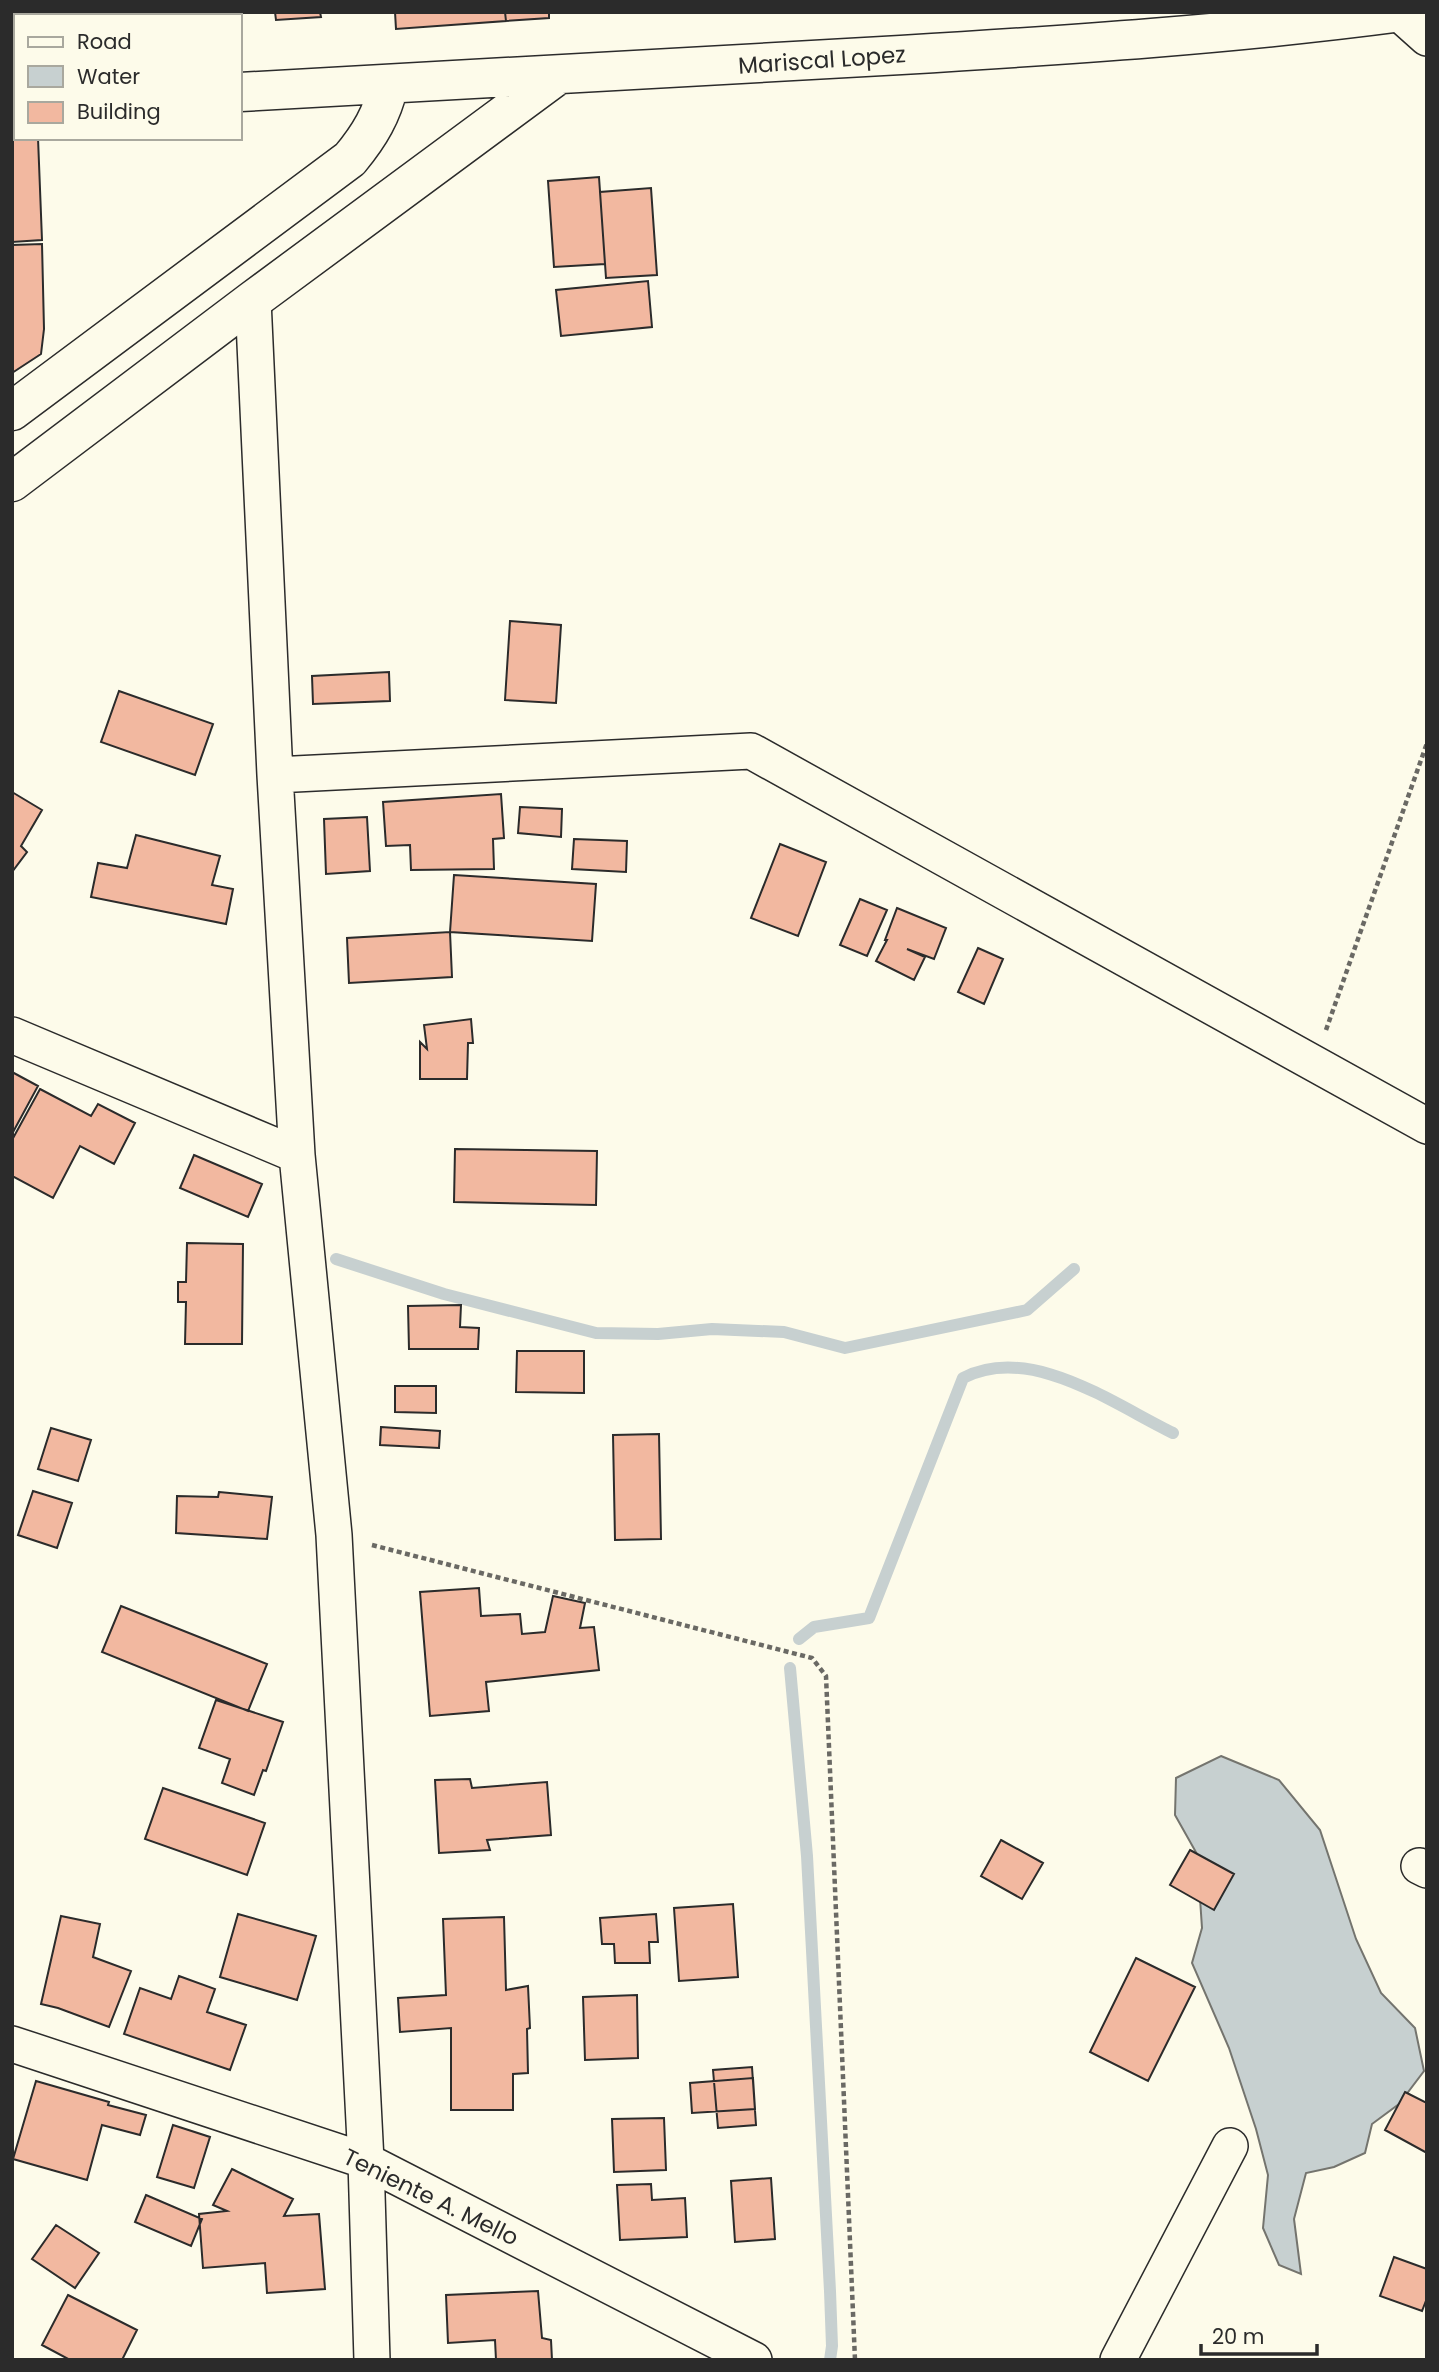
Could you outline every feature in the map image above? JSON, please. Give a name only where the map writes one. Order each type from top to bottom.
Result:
[{"type":"street","points":[[1401,12],[1427,38]]},
{"type":"street","name":"Mariscal Lopez","points":[[242,92],[555,77],[1088,43],[1401,12]]},
{"type":"street","points":[[12,482],[555,77]]},
{"type":"street","points":[[12,411],[350,159],[369,136],[380,116],[389,85]]},
{"type":"street","points":[[253,300],[275,775],[297,1155],[334,1535],[366,2161],[372,2360]]},
{"type":"street","points":[[275,775],[751,751],[1427,1126]]},
{"type":"street","points":[[12,1035],[297,1155]]},
{"type":"street","name":"Teniente A. Mello","points":[[12,2044],[366,2161],[754,2360]]},
{"type":"street","points":[[1118,2360],[1230,2146]]},
{"type":"path","points":[[1314,1064],[1427,743]]},
{"type":"path","points":[[334,1535],[812,1658],[826,1676],[855,2360]]},
{"type":"water","points":[[1221,1756],[1279,1780],[1320,1830],[1356,1939],[1381,1993],[1415,2028],[1424,2071],[1399,2104],[1372,2124],[1365,2153],[1334,2167],[1306,2173],[1294,2219],[1301,2274],[1279,2265],[1263,2228],[1268,2175],[1256,2129],[1229,2048],[1192,1963],[1202,1928],[1197,1854],[1175,1815],[1176,1778]]},
{"type":"building","points":[[275,12],[320,12],[321,17],[276,20]]},
{"type":"building","points":[[395,12],[505,12],[506,21],[396,29]]},
{"type":"building","points":[[505,12],[549,12],[549,18],[506,21]]},
{"type":"building","points":[[12,133],[14,140],[38,140],[42,240],[12,242]]},
{"type":"building","points":[[599,177],[605,264],[554,267],[548,181]]},
{"type":"building","points":[[651,188],[657,275],[606,278],[600,192]]},
{"type":"building","points":[[42,244],[44,329],[41,354],[12,373],[12,245]]},
{"type":"building","points":[[648,281],[652,327],[561,336],[556,290]]},
{"type":"building","points":[[510,621],[561,625],[556,703],[505,700]]},
{"type":"building","points":[[389,672],[390,701],[313,704],[312,676]]},
{"type":"building","points":[[119,691],[213,724],[195,775],[101,742]]},
{"type":"building","points":[[12,792],[42,810],[21,846],[27,852],[12,872]]},
{"type":"building","points":[[501,794],[504,838],[493,839],[494,869],[411,870],[410,845],[386,846],[383,802]]},
{"type":"building","points":[[520,807],[562,809],[561,837],[518,833]]},
{"type":"building","points":[[367,817],[370,871],[326,874],[324,819]]},
{"type":"building","points":[[136,835],[220,856],[212,885],[233,889],[226,924],[91,897],[98,863],[127,868]]},
{"type":"building","points":[[574,839],[627,841],[626,872],[572,869]]},
{"type":"building","points":[[780,844],[826,862],[798,936],[751,918]]},
{"type":"building","points":[[454,875],[596,884],[592,941],[450,932]]},
{"type":"building","points":[[860,899],[887,910],[867,956],[840,945]]},
{"type":"building","points":[[897,908],[946,928],[934,959],[907,949],[925,957],[914,980],[876,961],[887,940]]},
{"type":"building","points":[[450,932],[452,977],[349,983],[347,938]]},
{"type":"building","points":[[978,948],[1003,959],[984,1004],[958,992]]},
{"type":"building","points":[[471,1019],[473,1043],[468,1043],[467,1079],[420,1079],[420,1042],[427,1049],[424,1025]]},
{"type":"building","points":[[12,1072],[38,1086],[12,1134]]},
{"type":"building","points":[[40,1089],[91,1116],[98,1104],[135,1123],[114,1164],[80,1146],[53,1198],[12,1176],[12,1140]]},
{"type":"building","points":[[455,1149],[597,1151],[596,1205],[454,1202]]},
{"type":"building","points":[[194,1155],[262,1184],[248,1217],[180,1188]]},
{"type":"building","points":[[187,1243],[243,1244],[242,1344],[185,1344],[186,1302],[178,1302],[178,1282],[186,1282]]},
{"type":"building","points":[[461,1305],[460,1327],[479,1328],[478,1349],[409,1349],[408,1306]]},
{"type":"building","points":[[517,1351],[584,1351],[584,1393],[516,1392]]},
{"type":"building","points":[[395,1386],[436,1386],[436,1413],[395,1412]]},
{"type":"building","points":[[381,1427],[440,1431],[439,1448],[380,1445]]},
{"type":"building","points":[[51,1428],[91,1440],[78,1481],[38,1469]]},
{"type":"building","points":[[659,1434],[661,1539],[615,1540],[613,1435]]},
{"type":"building","points":[[33,1491],[72,1503],[57,1548],[18,1535]]},
{"type":"building","points":[[219,1492],[272,1497],[267,1539],[176,1533],[177,1496],[218,1497]]},
{"type":"building","points":[[479,1588],[481,1616],[520,1614],[522,1634],[545,1632],[553,1596],[585,1603],[580,1628],[594,1627],[599,1670],[486,1682],[489,1711],[430,1716],[420,1592]]},
{"type":"building","points":[[121,1606],[267,1664],[248,1711],[102,1652]]},
{"type":"building","points":[[216,1700],[283,1722],[266,1771],[263,1770],[254,1795],[222,1783],[230,1759],[199,1748]]},
{"type":"building","points":[[470,1779],[472,1788],[547,1782],[551,1835],[487,1840],[490,1850],[439,1853],[435,1780]]},
{"type":"building","points":[[163,1788],[265,1823],[247,1875],[145,1839]]},
{"type":"building","points":[[1001,1840],[1043,1863],[1022,1899],[981,1876]]},
{"type":"building","points":[[1190,1850],[1234,1874],[1214,1910],[1170,1885]]},
{"type":"building","points":[[733,1904],[738,1977],[679,1981],[674,1908]]},
{"type":"building","points":[[238,1914],[316,1936],[297,2000],[220,1977]]},
{"type":"building","points":[[656,1914],[658,1942],[649,1942],[650,1963],[615,1963],[614,1944],[602,1944],[600,1918]]},
{"type":"building","points":[[61,1916],[100,1924],[93,1957],[131,1971],[109,2027],[41,2004]]},
{"type":"building","points":[[504,1917],[506,1990],[528,1986],[528,2073],[513,2074],[513,2110],[451,2110],[451,2028],[400,2032],[398,1998],[446,1995],[443,1919]]},
{"type":"building","points":[[1136,1958],[1195,1987],[1148,2081],[1090,2052]]},
{"type":"building","points":[[179,1976],[215,1989],[207,2012],[246,2025],[230,2070],[124,2034],[140,1988],[171,1999]]},
{"type":"building","points":[[637,1995],[638,2058],[585,2060],[583,1997]]},
{"type":"building","points":[[752,2067],[756,2125],[718,2128],[713,2070]]},
{"type":"building","points":[[753,2078],[755,2109],[692,2113],[690,2083]]},
{"type":"building","points":[[36,2081],[146,2115],[140,2135],[102,2125],[87,2180],[13,2159]]},
{"type":"building","points":[[1405,2092],[1427,2103],[1427,2153],[1385,2130]]},
{"type":"building","points":[[664,2118],[666,2170],[614,2172],[612,2119]]},
{"type":"building","points":[[173,2125],[210,2137],[194,2188],[157,2177]]},
{"type":"building","points":[[232,2169],[293,2199],[284,2216],[319,2214],[325,2289],[267,2293],[265,2263],[203,2268],[199,2214],[227,2211],[213,2205]]},
{"type":"building","points":[[771,2178],[775,2239],[735,2242],[731,2181]]},
{"type":"building","points":[[651,2184],[652,2200],[685,2198],[687,2237],[620,2240],[617,2185]]},
{"type":"building","points":[[146,2195],[202,2219],[191,2246],[135,2222]]},
{"type":"building","points":[[56,2225],[99,2253],[75,2288],[32,2259]]},
{"type":"building","points":[[1394,2257],[1427,2269],[1427,2298],[1422,2311],[1380,2296]]},
{"type":"building","points":[[538,2291],[542,2338],[551,2340],[552,2360],[496,2360],[495,2340],[448,2343],[446,2295]]},
{"type":"building","points":[[68,2295],[137,2330],[122,2360],[70,2360],[42,2345]]},
{"type":"waterway","points":[[336,1259],[444,1294],[596,1333],[658,1334],[712,1329],[784,1332],[845,1348],[1027,1310],[1074,1269]]},
{"type":"waterway","points":[[799,1639],[814,1627],[869,1618],[963,1378],[989,1369],[1016,1368],[1044,1372],[1098,1394],[1173,1433]]},
{"type":"waterway","points":[[790,1668],[807,1856],[830,2291],[830,2360]]}]
